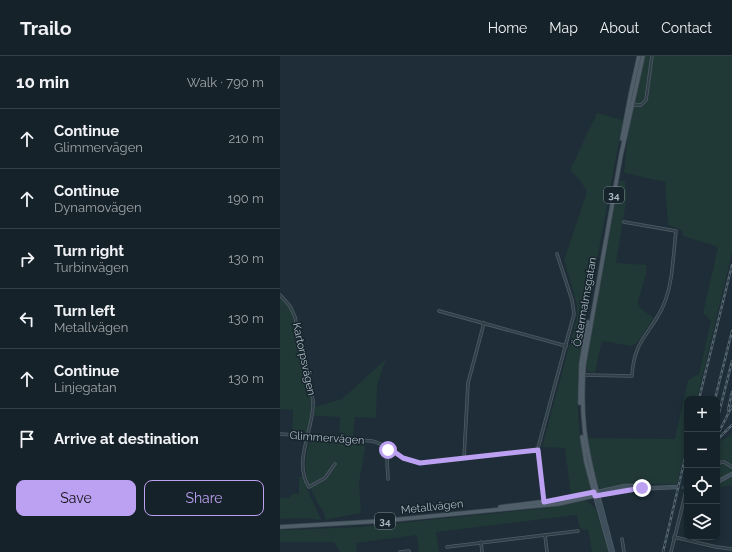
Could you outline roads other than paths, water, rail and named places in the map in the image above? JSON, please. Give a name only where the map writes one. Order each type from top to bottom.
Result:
[{"type":"main road","name":"Östermalmsgatan","points":[[596,494],[584,436],[581,375],[640,56]]},
{"type":"main road","name":"Östermalmsgatan","points":[[630,105],[643,56]]},
{"type":"main road","name":"Metallvägen","points":[[280,528],[382,521],[544,504],[596,494]]},
{"type":"street","points":[[630,105],[641,105],[647,98],[652,56]]},
{"type":"street","points":[[581,375],[632,376],[637,347],[658,315],[667,293],[676,231],[624,222]]},
{"type":"street","points":[[544,504],[538,450],[573,322],[574,309],[557,254]]},
{"type":"street","name":"Kartorpsvägen","points":[[280,295],[289,304],[296,317],[312,395],[313,409],[303,467],[304,476],[309,487],[326,478],[335,464]]},
{"type":"street","points":[[439,311],[566,346]]},
{"type":"street","points":[[464,458],[468,383],[484,323]]},
{"type":"street","name":"Glimmervägen","points":[[280,434],[372,441],[389,448],[403,458],[416,462],[538,450]]},
{"type":"street","points":[[388,479],[387,459],[389,448]]},
{"type":"street","points":[[720,463],[724,462],[732,467]]},
{"type":"street","points":[[720,480],[732,474]]},
{"type":"street","points":[[596,494],[651,487],[677,487]]},
{"type":"street","name":"Östermalmsgatan","points":[[596,494],[612,552]]},
{"type":"street","points":[[671,552],[684,499]]},
{"type":"street","points":[[447,547],[578,531]]},
{"type":"street","points":[[545,535],[547,552]]},
{"type":"street","points":[[674,537],[716,547],[732,549]]},
{"type":"street","points":[[622,539],[624,552]]},
{"type":"street","points":[[481,542],[482,552]]},
{"type":"street","points":[[400,552],[409,551]]},
{"type":"tunnel","points":[[677,487],[684,488]]},
{"type":"railway","points":[[700,396],[732,265]]},
{"type":"railway","points":[[716,396],[732,331]]},
{"type":"railway","points":[[720,409],[732,361]]},
{"type":"railway","points":[[728,410],[732,392]]},
{"type":"railway","points":[[719,432],[732,406]]},
{"type":"railway","points":[[720,437],[732,425]]},
{"type":"railway","points":[[663,552],[684,463]]}]
